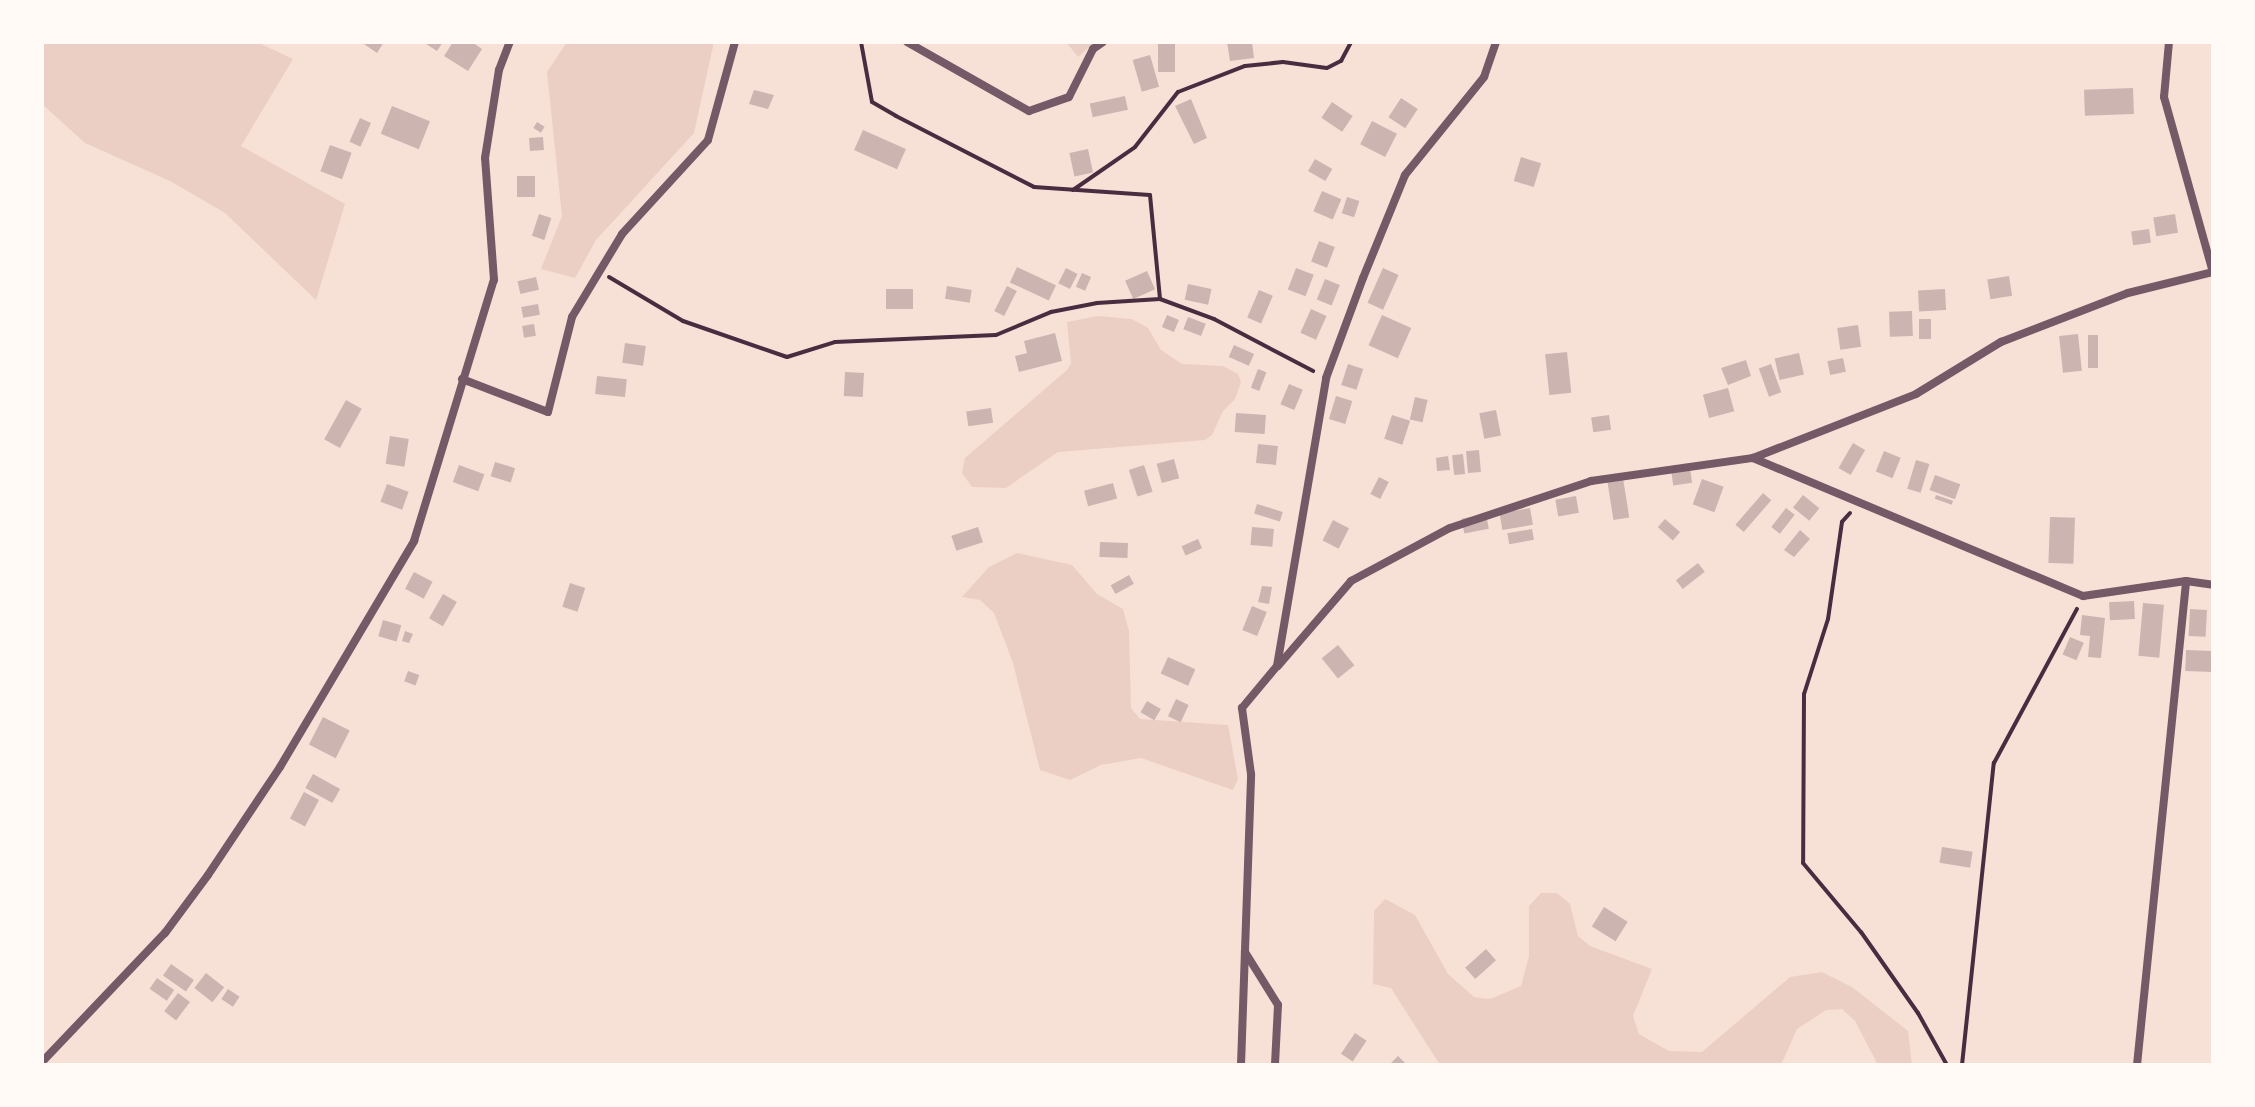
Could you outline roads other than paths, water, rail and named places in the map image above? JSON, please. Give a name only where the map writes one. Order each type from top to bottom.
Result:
[{"type":"street","points":[[42,1062],[165,933],[280,767],[414,541],[494,280],[485,158],[499,70],[510,42]]},
{"type":"street","points":[[462,379],[548,412],[572,317],[597,270],[622,234],[708,140],[735,42]]},
{"type":"street","points":[[907,42],[1029,111],[1069,97],[1093,49],[1103,42]]},
{"type":"street","points":[[1277,666],[1326,378],[1405,175],[1484,77],[1496,42]]},
{"type":"street","points":[[1241,1065],[1251,774],[1242,708],[1351,581],[1450,528],[1591,481],[1753,458],[1916,394],[2001,342],[2128,293],[2213,272],[2164,97],[2169,42]]},
{"type":"street","points":[[1753,458],[2083,596],[2186,581],[2213,585]]},
{"type":"street","points":[[2137,1065],[2186,581]]},
{"type":"street","points":[[1244,951],[1278,1005],[1275,1065]]}]
